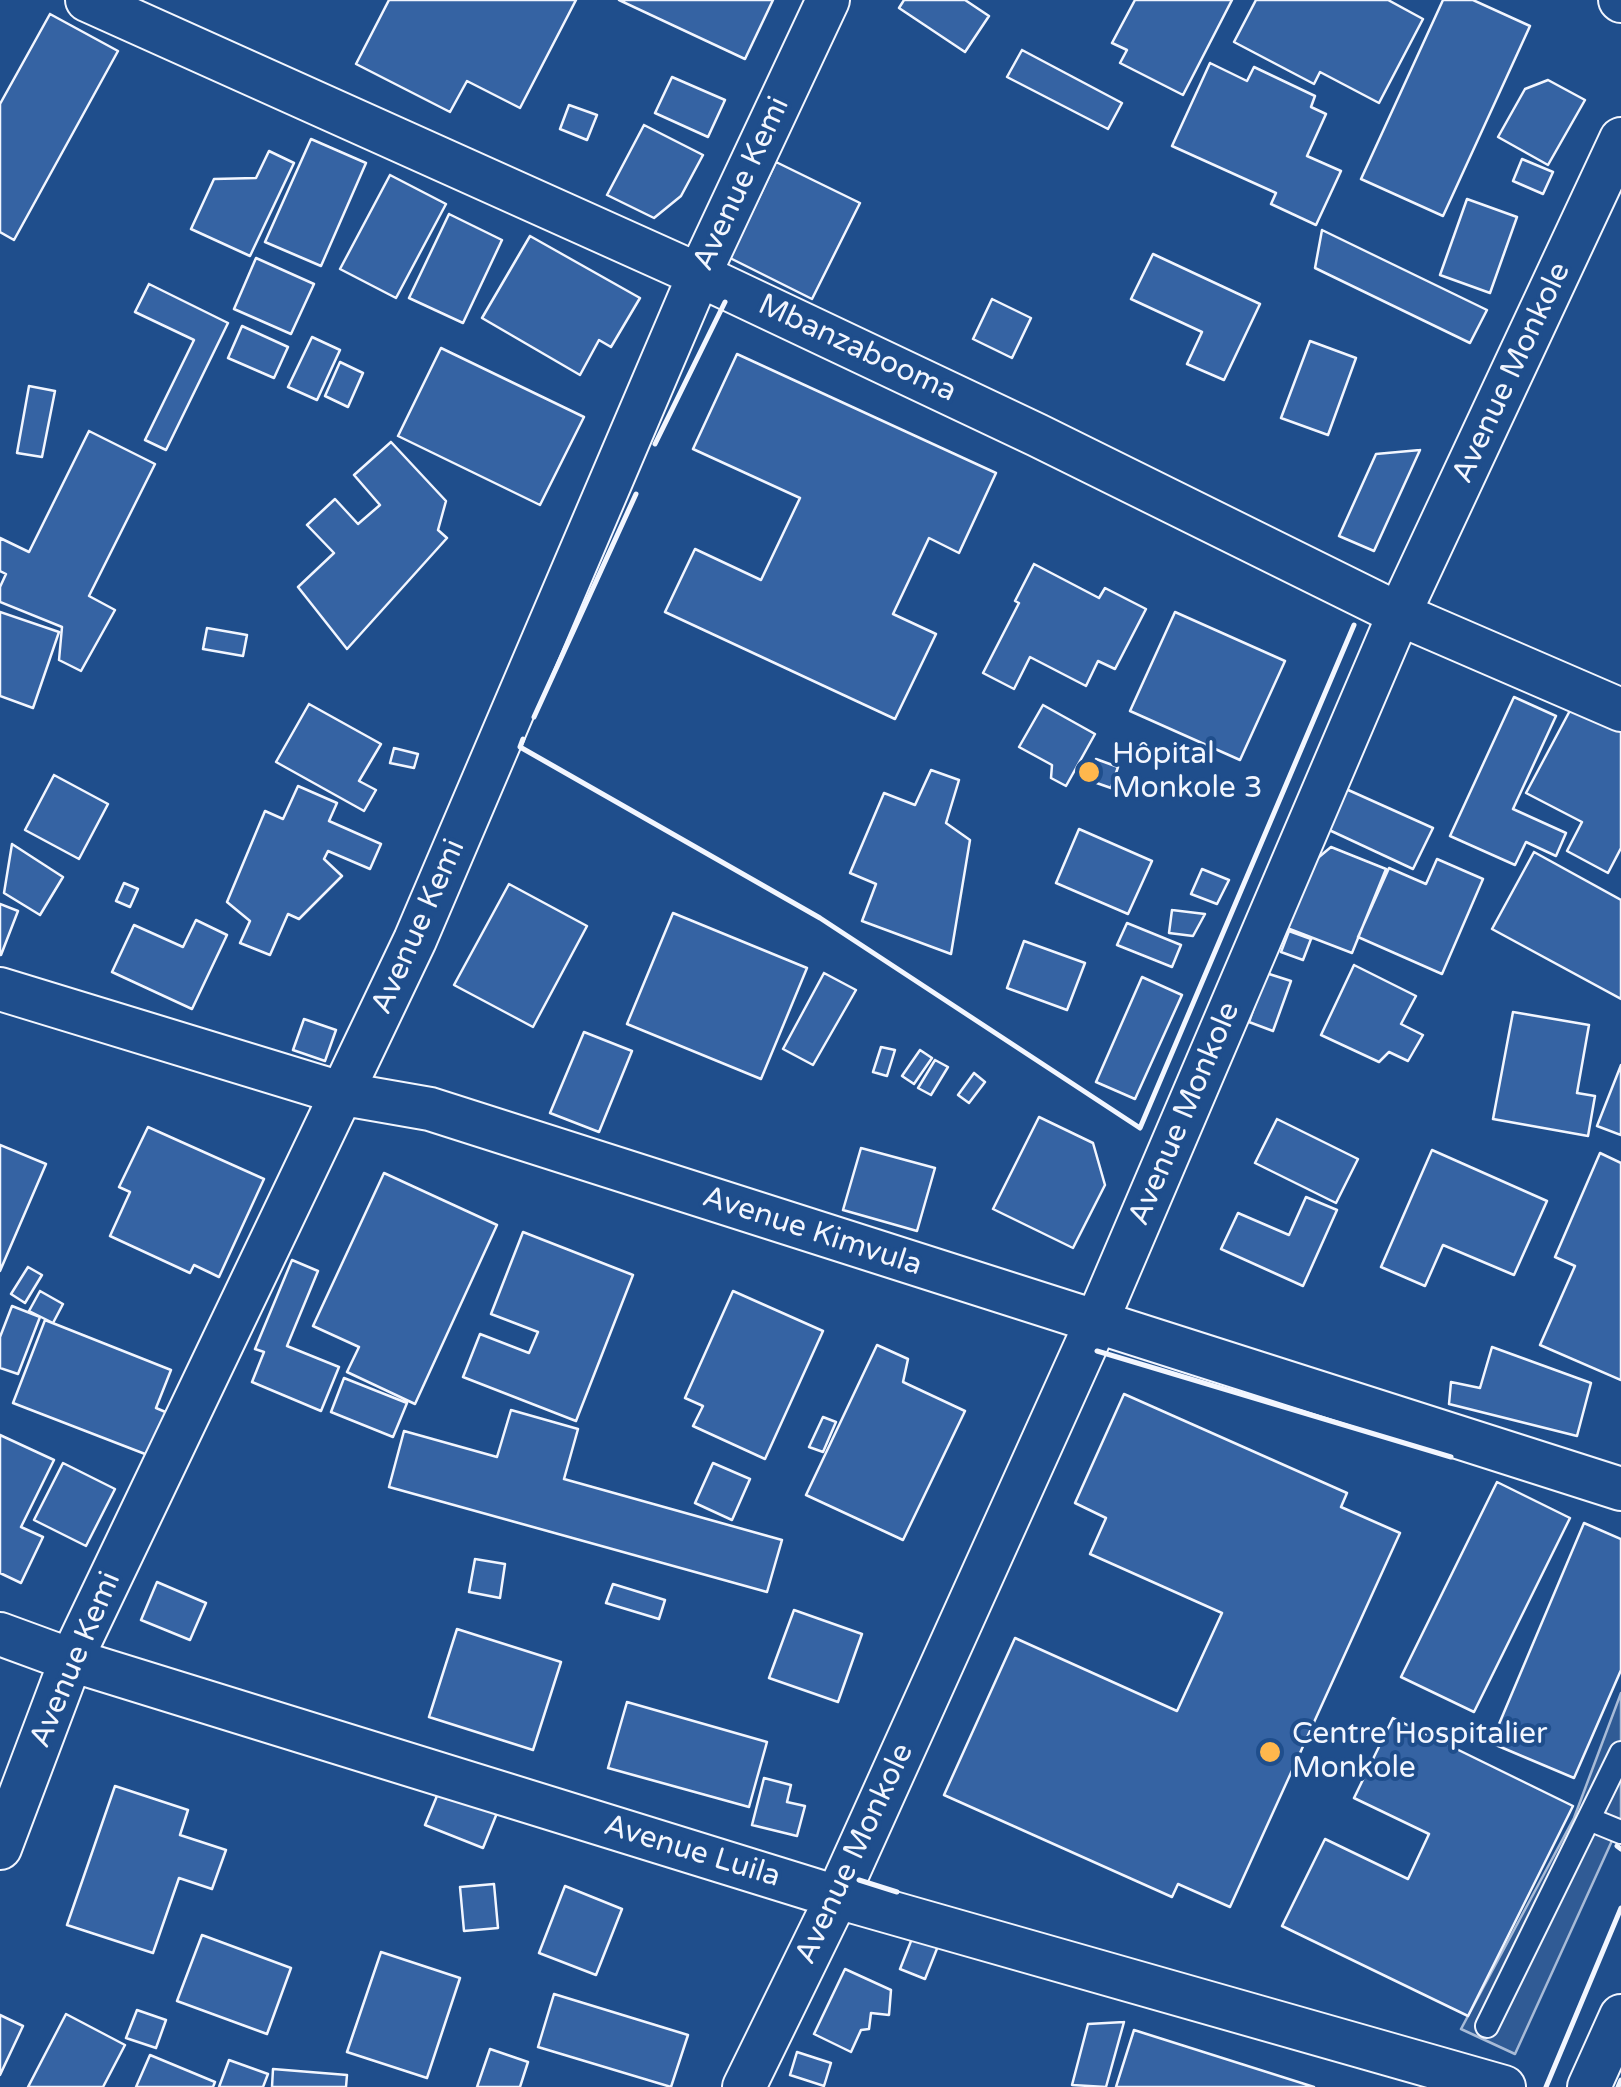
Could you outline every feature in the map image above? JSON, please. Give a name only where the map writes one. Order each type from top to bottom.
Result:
[{"type":"street","name":"Mbanzabooma","points":[[86,0],[699,275],[1038,434],[1399,614],[1621,710]]},
{"type":"street","name":"Avenue Kemi","points":[[0,1848],[71,1660],[416,940],[699,275],[828,0]]},
{"type":"street","name":"Avenue Monkole","points":[[744,2087],[837,1897],[1096,1323],[1399,614],[1621,138]]},
{"type":"street","name":"Avenue Kimvula","points":[[0,988],[344,1094],[430,1110],[1621,1488]]},
{"type":"street","name":"Avenue Luila","points":[[0,1634],[71,1660],[837,1897],[1504,2087]]},
{"type":"street","points":[[1589,2087],[1621,2016]]},
{"type":"lane","points":[[1487,2026],[1621,1753]]},
{"type":"lane","points":[[1589,1819],[1621,1832]]},
{"type":"shaded area","points":[[1621,1693],[1621,1821],[1515,2054],[1461,2029],[1574,1818]]},
{"type":"building","points":[[389,0],[576,0],[520,108],[467,81],[450,112],[356,64]]},
{"type":"building","points":[[619,0],[773,0],[745,59]]},
{"type":"building","points":[[904,0],[965,0],[989,16],[965,52],[899,8]]},
{"type":"building","points":[[1135,0],[1232,0],[1183,95],[1120,63],[1127,50],[1112,43]]},
{"type":"building","points":[[1256,0],[1388,0],[1423,19],[1379,103],[1320,72],[1314,84],[1234,42]]},
{"type":"building","points":[[1443,0],[1473,0],[1530,26],[1443,216],[1361,179]]},
{"type":"building","points":[[50,14],[118,51],[14,240],[0,232],[0,104]]},
{"type":"building","points":[[1022,50],[1122,103],[1108,129],[1007,77]]},
{"type":"building","points":[[1210,63],[1247,81],[1254,67],[1315,96],[1311,107],[1326,114],[1307,156],[1341,171],[1316,225],[1271,204],[1276,193],[1172,146]]},
{"type":"building","points":[[672,77],[725,100],[708,137],[655,113]]},
{"type":"building","points":[[1548,80],[1585,100],[1548,165],[1498,137],[1525,89]]},
{"type":"building","points":[[569,105],[597,115],[587,140],[560,129]]},
{"type":"building","points":[[644,125],[703,155],[681,196],[654,218],[607,195]]},
{"type":"building","points":[[311,139],[366,163],[321,266],[265,242]]},
{"type":"building","points":[[269,151],[294,163],[250,256],[191,229],[214,179],[256,178]]},
{"type":"building","points":[[1522,159],[1553,172],[1543,194],[1513,181]]},
{"type":"building","points":[[776,162],[860,203],[812,299],[730,258]]},
{"type":"building","points":[[390,175],[446,204],[396,298],[340,269]]},
{"type":"building","points":[[1467,199],[1517,217],[1490,293],[1440,275]]},
{"type":"building","points":[[449,214],[502,240],[463,323],[409,298]]},
{"type":"building","points":[[1322,230],[1487,310],[1470,343],[1315,268]]},
{"type":"building","points":[[530,236],[640,298],[611,347],[599,340],[580,375],[482,318]]},
{"type":"building","points":[[1153,254],[1260,304],[1224,380],[1187,364],[1202,332],[1131,299]]},
{"type":"building","points":[[256,258],[314,284],[291,334],[234,309]]},
{"type":"building","points":[[149,284],[228,323],[166,450],[145,440],[194,340],[135,312]]},
{"type":"building","points":[[992,299],[1031,318],[1012,358],[973,339]]},
{"type":"building","points":[[242,326],[288,347],[274,378],[228,358]]},
{"type":"building","points":[[312,337],[340,350],[317,400],[288,387]]},
{"type":"building","points":[[1310,341],[1356,358],[1328,435],[1281,418]]},
{"type":"building","points":[[441,348],[584,417],[540,505],[398,436]]},
{"type":"building","points":[[737,354],[996,473],[959,553],[929,538],[893,614],[936,634],[895,719],[665,612],[695,549],[761,580],[800,498],[693,449]]},
{"type":"building","points":[[340,362],[363,373],[348,407],[325,396]]},
{"type":"building","points":[[29,386],[55,391],[42,457],[17,453]]},
{"type":"building","points":[[89,431],[155,464],[89,596],[115,610],[81,671],[59,660],[62,627],[0,602],[0,587],[6,574],[0,571],[0,538],[29,552]]},
{"type":"building","points":[[391,442],[446,501],[438,530],[447,538],[347,649],[298,587],[334,553],[307,525],[335,499],[358,524],[380,505],[354,475]]},
{"type":"building","points":[[1420,450],[1374,551],[1339,536],[1376,454]]},
{"type":"building","points":[[1034,564],[1099,598],[1105,588],[1146,609],[1115,669],[1098,661],[1086,686],[1030,657],[1014,689],[983,673]]},
{"type":"building","points":[[0,612],[59,632],[33,708],[0,696]]},
{"type":"building","points":[[1175,612],[1285,661],[1240,760],[1130,711]]},
{"type":"building","points":[[207,628],[247,635],[243,656],[203,649]]},
{"type":"building","points":[[1514,697],[1556,716],[1513,809],[1566,833],[1556,856],[1526,842],[1515,865],[1450,836]]},
{"type":"building","points":[[1574,703],[1621,728],[1621,848],[1608,873],[1567,851],[1582,822],[1526,793]]},
{"type":"building","points":[[309,704],[381,744],[359,781],[376,790],[364,811],[276,762]]},
{"type":"building","points":[[1043,705],[1095,734],[1066,786],[1051,778],[1052,765],[1019,747]]},
{"type":"building","points":[[394,748],[418,754],[414,768],[390,763]]},
{"type":"building","points":[[1096,759],[1118,767],[1111,788],[1088,780]]},
{"type":"building","points":[[931,770],[959,780],[946,823],[970,840],[951,954],[862,921],[876,884],[850,873],[884,793],[915,805]]},
{"type":"building","points":[[54,775],[108,804],[79,859],[25,830]]},
{"type":"building","points":[[298,786],[337,803],[329,821],[381,844],[370,869],[328,851],[324,859],[342,876],[299,919],[288,914],[270,955],[240,943],[250,921],[227,902],[265,811],[283,819]]},
{"type":"building","points":[[1346,789],[1433,828],[1413,869],[1327,829]]},
{"type":"building","points":[[1079,829],[1152,861],[1128,914],[1056,883]]},
{"type":"building","points":[[12,844],[63,877],[40,915],[4,893]]},
{"type":"building","points":[[1331,847],[1386,869],[1352,953],[1274,923],[1313,862]]},
{"type":"building","points":[[1534,852],[1621,900],[1621,999],[1492,929]]},
{"type":"building","points":[[1437,859],[1483,879],[1442,974],[1358,937],[1389,868],[1426,884]]},
{"type":"building","points":[[1202,869],[1229,880],[1217,904],[1191,894]]},
{"type":"building","points":[[124,883],[138,889],[130,907],[116,901]]},
{"type":"building","points":[[509,884],[587,926],[533,1027],[454,985]]},
{"type":"building","points":[[0,904],[18,911],[1,955],[0,955]]},
{"type":"building","points":[[1172,910],[1205,914],[1193,936],[1169,933]]},
{"type":"building","points":[[673,913],[807,968],[761,1079],[627,1024]]},
{"type":"building","points":[[196,920],[227,935],[192,1009],[112,972],[134,925],[183,947]]},
{"type":"building","points":[[1127,923],[1181,945],[1172,967],[1117,945]]},
{"type":"building","points":[[1289,931],[1311,939],[1303,960],[1281,952]]},
{"type":"building","points":[[1024,941],[1085,963],[1067,1010],[1007,988]]},
{"type":"building","points":[[1354,965],[1416,996],[1401,1024],[1423,1035],[1408,1061],[1389,1052],[1379,1062],[1321,1035]]},
{"type":"building","points":[[824,973],[856,990],[813,1065],[783,1049]]},
{"type":"building","points":[[1266,973],[1291,981],[1273,1031],[1249,1022]]},
{"type":"building","points":[[1142,977],[1182,995],[1135,1099],[1096,1082]]},
{"type":"building","points":[[1513,1012],[1589,1025],[1577,1093],[1595,1096],[1588,1136],[1493,1119]]},
{"type":"building","points":[[304,1019],[336,1030],[325,1061],[293,1050]]},
{"type":"building","points":[[584,1032],[632,1051],[599,1132],[550,1113]]},
{"type":"building","points":[[881,1047],[895,1050],[887,1076],[873,1072]]},
{"type":"building","points":[[920,1050],[932,1058],[914,1084],[902,1076]]},
{"type":"building","points":[[935,1060],[948,1067],[931,1095],[918,1088]]},
{"type":"building","points":[[1621,1065],[1621,1135],[1597,1126]]},
{"type":"building","points":[[974,1073],[985,1082],[969,1103],[958,1095]]},
{"type":"building","points":[[1039,1117],[1093,1143],[1105,1185],[1073,1248],[993,1209]]},
{"type":"building","points":[[1277,1119],[1358,1159],[1336,1203],[1255,1163]]},
{"type":"building","points":[[148,1127],[264,1179],[219,1277],[194,1265],[190,1273],[110,1236],[130,1192],[119,1187]]},
{"type":"building","points":[[0,1145],[46,1164],[0,1271]]},
{"type":"building","points":[[861,1148],[935,1168],[917,1231],[843,1210]]},
{"type":"building","points":[[1432,1150],[1547,1201],[1514,1275],[1443,1245],[1425,1286],[1381,1267]]},
{"type":"building","points":[[1600,1153],[1621,1163],[1621,1380],[1540,1345],[1575,1266],[1555,1257]]},
{"type":"building","points":[[384,1173],[497,1225],[415,1404],[347,1372],[359,1347],[313,1326]]},
{"type":"building","points":[[1306,1197],[1337,1210],[1303,1286],[1221,1249],[1238,1213],[1289,1235]]},
{"type":"building","points":[[523,1232],[633,1275],[576,1421],[463,1377],[480,1334],[529,1353],[538,1332],[491,1314]]},
{"type":"building","points":[[292,1260],[318,1271],[287,1346],[339,1367],[321,1411],[252,1382],[264,1352],[255,1349]]},
{"type":"building","points":[[28,1267],[42,1275],[25,1303],[11,1294]]},
{"type":"building","points":[[40,1291],[63,1304],[53,1323],[29,1311]]},
{"type":"building","points":[[733,1291],[823,1331],[765,1459],[693,1426],[703,1406],[685,1398]]},
{"type":"building","points":[[12,1306],[40,1317],[18,1374],[0,1368],[0,1337]]},
{"type":"building","points":[[45,1320],[171,1370],[156,1408],[175,1416],[158,1459],[13,1403]]},
{"type":"building","points":[[877,1345],[908,1359],[903,1382],[965,1411],[903,1540],[806,1495]]},
{"type":"building","points":[[1492,1347],[1591,1383],[1577,1436],[1449,1404],[1451,1382],[1480,1388]]},
{"type":"building","points":[[344,1378],[407,1403],[393,1437],[331,1412]]},
{"type":"building","points":[[1124,1394],[1347,1493],[1341,1507],[1400,1533],[1230,1907],[1178,1884],[1172,1897],[944,1795],[1015,1638],[1177,1711],[1222,1613],[1090,1554],[1106,1518],[1075,1503]]},
{"type":"building","points":[[511,1410],[578,1429],[564,1479],[782,1540],[767,1592],[389,1487],[404,1431],[497,1457]]},
{"type":"building","points":[[823,1417],[836,1422],[823,1452],[809,1447]]},
{"type":"building","points":[[0,1435],[54,1460],[21,1527],[43,1537],[21,1583],[0,1573]]},
{"type":"building","points":[[63,1463],[115,1489],[86,1546],[34,1520]]},
{"type":"building","points":[[713,1463],[750,1479],[732,1520],[695,1503]]},
{"type":"building","points":[[1497,1482],[1570,1518],[1474,1712],[1401,1677]]},
{"type":"building","points":[[1584,1523],[1621,1539],[1621,1670],[1574,1778],[1491,1743]]},
{"type":"building","points":[[475,1559],[505,1564],[500,1598],[469,1592]]},
{"type":"building","points":[[157,1582],[206,1603],[190,1640],[141,1620]]},
{"type":"building","points":[[613,1584],[665,1600],[659,1619],[606,1603]]},
{"type":"building","points":[[794,1610],[862,1634],[838,1702],[769,1678]]},
{"type":"building","points":[[457,1629],[561,1662],[533,1750],[429,1717]]},
{"type":"building","points":[[627,1702],[767,1742],[749,1807],[608,1768]]},
{"type":"building","points":[[1393,1718],[1573,1806],[1468,2016],[1282,1926],[1325,1839],[1408,1879],[1429,1834],[1354,1798]]},
{"type":"building","points":[[764,1778],[791,1785],[787,1802],[805,1806],[797,1836],[752,1825]]},
{"type":"building","points":[[115,1786],[188,1810],[180,1835],[226,1850],[212,1889],[179,1878],[153,1953],[67,1925]]},
{"type":"building","points":[[439,1791],[497,1813],[483,1848],[425,1825]]},
{"type":"building","points":[[494,1884],[498,1928],[464,1931],[460,1887]]},
{"type":"building","points":[[565,1886],[622,1909],[596,1975],[539,1953]]},
{"type":"building","points":[[915,1931],[940,1941],[925,1979],[900,1969]]},
{"type":"building","points":[[202,1935],[291,1968],[267,2034],[177,2001]]},
{"type":"building","points":[[381,1952],[460,1978],[427,2078],[347,2052]]},
{"type":"building","points":[[845,1969],[891,1990],[889,2015],[871,2013],[869,2029],[861,2030],[851,2052],[814,2034]]},
{"type":"building","points":[[554,1994],[688,2035],[671,2087],[538,2047]]},
{"type":"building","points":[[137,2010],[166,2020],[156,2048],[126,2038]]},
{"type":"building","points":[[66,2014],[125,2045],[103,2087],[28,2087]]},
{"type":"building","points":[[0,2015],[23,2026],[0,2075]]},
{"type":"building","points":[[1124,2022],[1106,2087],[1072,2085],[1088,2024]]},
{"type":"building","points":[[1134,2030],[1314,2087],[1116,2087]]},
{"type":"building","points":[[490,2049],[528,2062],[520,2087],[477,2087]]},
{"type":"building","points":[[797,2052],[831,2063],[824,2086],[790,2075]]},
{"type":"building","points":[[150,2055],[215,2082],[213,2087],[136,2087]]},
{"type":"building","points":[[229,2060],[268,2074],[263,2087],[219,2087]]},
{"type":"building","points":[[273,2069],[347,2075],[346,2087],[272,2087]]},
{"type":"wall","points":[[655,444],[725,302]]},
{"type":"wall","points":[[534,717],[636,494]]},
{"type":"wall","points":[[523,739],[520,747],[820,918],[1140,1128],[1354,625]]},
{"type":"wall","points":[[1097,1351],[1451,1457]]},
{"type":"wall","points":[[1617,1846],[1621,1849]]},
{"type":"wall","points":[[859,1880],[897,1892]]},
{"type":"wall","points":[[1546,2087],[1621,1908]]},
{"type":"wall","points":[[1618,2087],[1621,2080]]},
{"type":"place","name":"Hôpital Monkole 3","points":[[1089,772]]},
{"type":"place","name":"Centre Hospitalier Monkole","points":[[1270,1752]]}]
